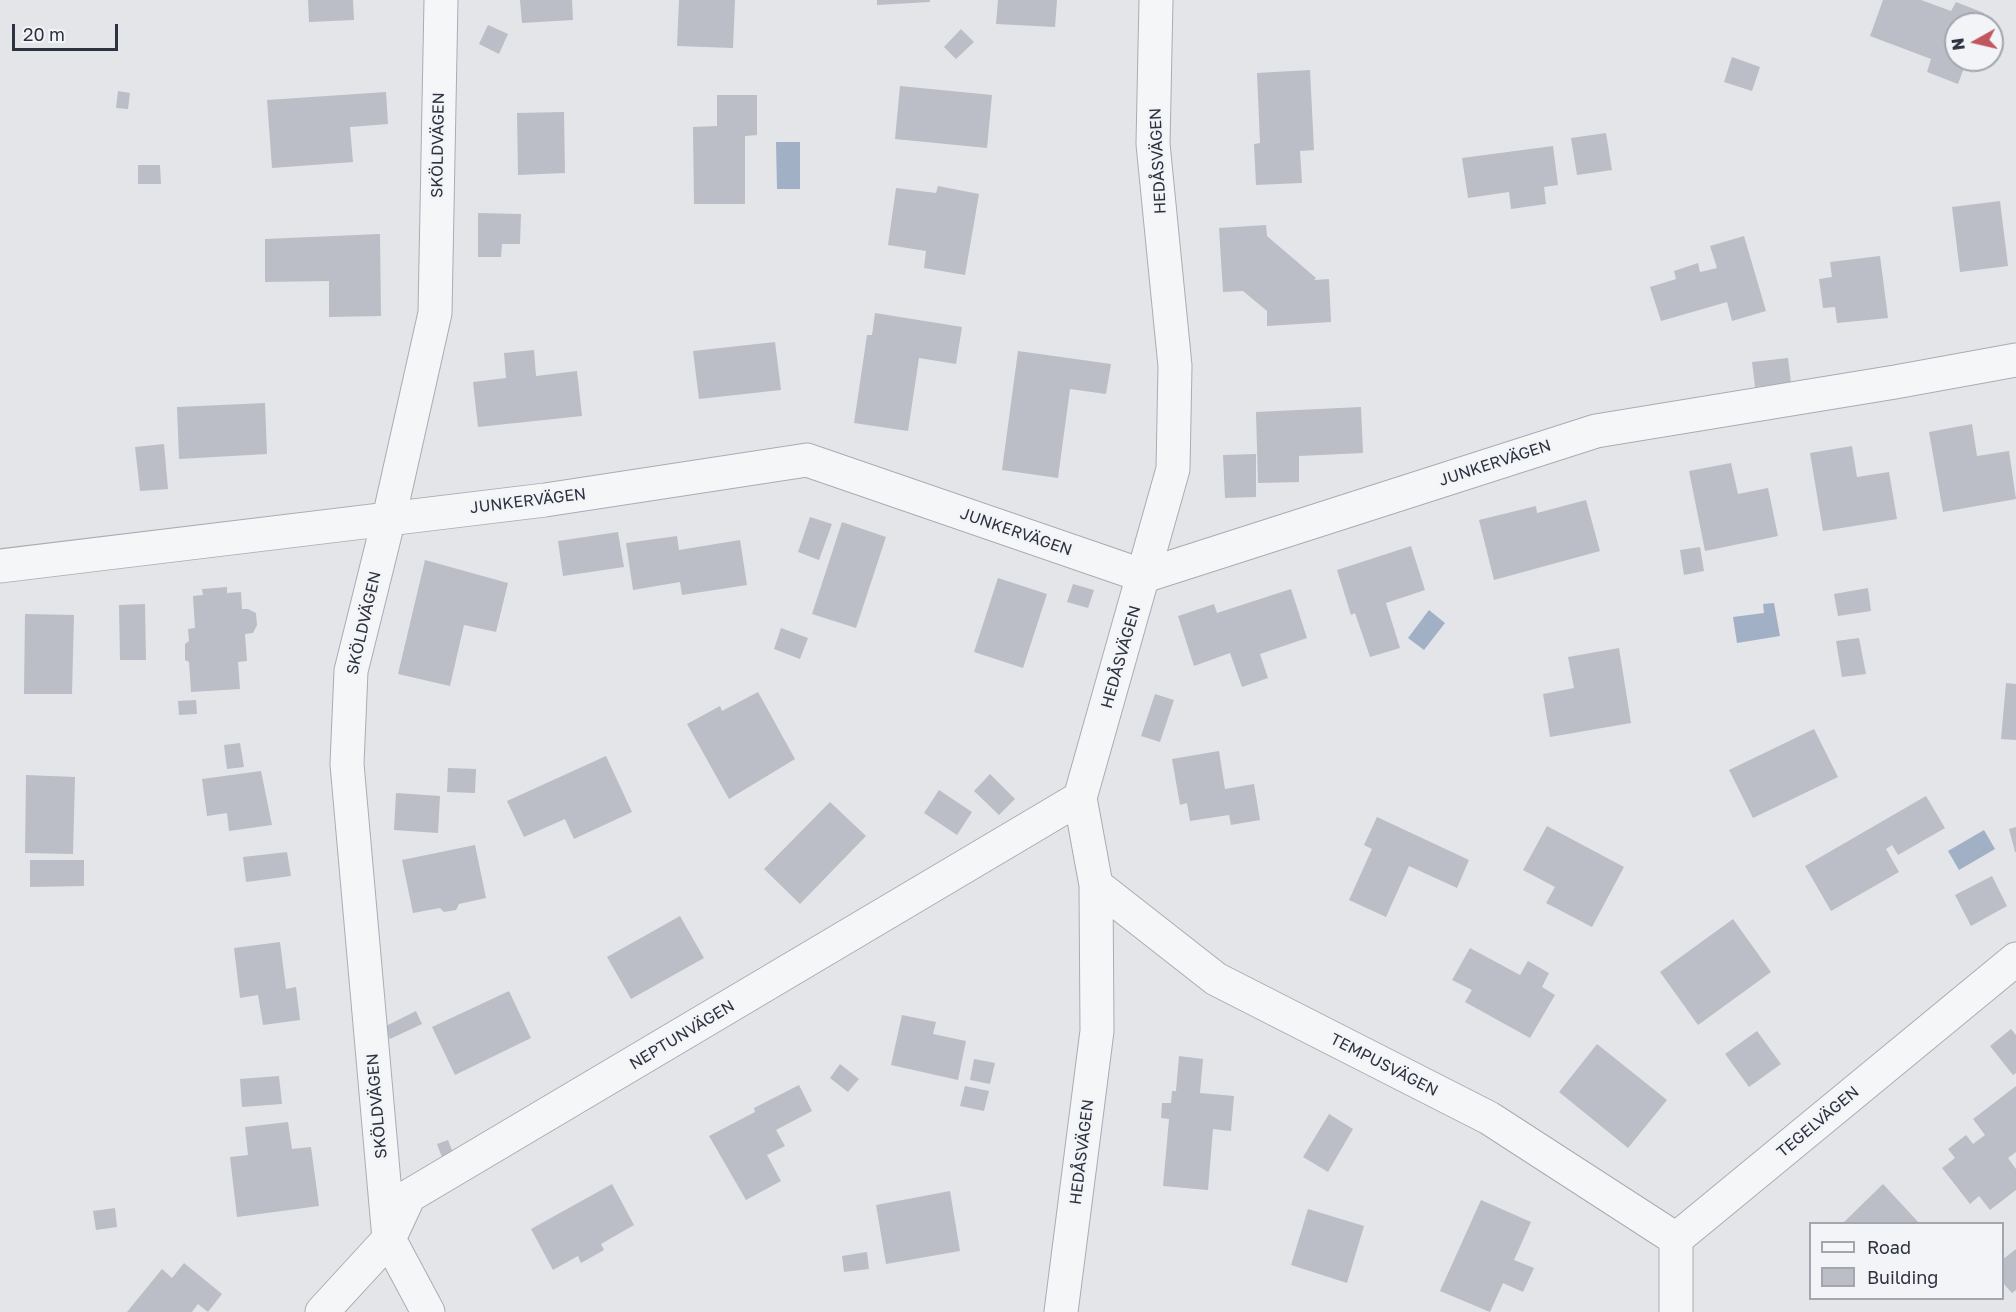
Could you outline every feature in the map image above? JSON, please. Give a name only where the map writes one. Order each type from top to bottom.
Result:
[{"type":"street","name":"SKÖLDVÄGEN","points":[[428,1312],[389,1239],[347,764],[351,671],[390,518],[435,313],[441,0]]},
{"type":"street","name":"HEDÅSVÄGEN","points":[[1061,1312],[1097,1031],[1096,885],[1080,798],[1173,469],[1175,366],[1153,144],[1156,0]]},
{"type":"street","name":"JUNKERVÄGEN","points":[[0,566],[545,500],[807,460],[1144,576],[1596,431],[2016,360]]},
{"type":"street","name":"NEPTUNVÄGEN","points":[[322,1312],[389,1239],[409,1196],[1080,798]]},
{"type":"street","name":"TEMPUSVÄGEN","points":[[1096,885],[1216,979],[1489,1118],[1677,1239]]},
{"type":"street","name":"TEGELVÄGEN","points":[[1677,1239],[2016,959]]},
{"type":"street","points":[[1676,1312],[1677,1239]]},
{"type":"water","points":[[776,142],[800,142],[800,189],[777,189]]},
{"type":"water","points":[[1774,603],[1780,636],[1737,643],[1733,617],[1764,613],[1763,604]]},
{"type":"water","points":[[1429,610],[1445,623],[1424,650],[1408,638]]},
{"type":"water","points":[[1984,830],[1995,849],[1959,870],[1948,851]]},
{"type":"building","points":[[308,0],[353,0],[354,20],[309,22]]},
{"type":"building","points":[[520,0],[572,0],[573,20],[522,23]]},
{"type":"building","points":[[679,0],[735,0],[733,48],[677,46]]},
{"type":"building","points":[[877,0],[930,0],[930,2],[877,5]]},
{"type":"building","points":[[998,0],[1057,0],[1055,27],[996,24]]},
{"type":"building","points":[[1883,0],[1921,0],[1951,11],[1956,2],[1981,12],[1944,12],[1944,72],[1962,72],[1958,84],[1927,72],[1931,59],[1870,36]]},
{"type":"building","points":[[488,25],[508,34],[499,54],[479,44]]},
{"type":"building","points":[[961,29],[974,42],[956,59],[944,47]]},
{"type":"building","points":[[1732,57],[1760,67],[1752,91],[1724,82]]},
{"type":"building","points":[[1310,70],[1314,150],[1300,151],[1302,183],[1256,185],[1254,144],[1260,143],[1257,73]]},
{"type":"building","points":[[900,86],[992,95],[987,148],[895,139]]},
{"type":"building","points":[[118,91],[130,93],[128,109],[116,108]]},
{"type":"building","points":[[386,92],[388,124],[350,127],[353,162],[272,168],[267,100]]},
{"type":"building","points":[[717,95],[757,95],[757,135],[745,136],[745,204],[694,204],[693,127],[717,126]]},
{"type":"building","points":[[564,112],[565,173],[518,175],[517,113]]},
{"type":"building","points":[[1606,133],[1612,170],[1577,175],[1571,138]]},
{"type":"building","points":[[1553,146],[1558,185],[1544,187],[1546,204],[1511,209],[1509,192],[1468,198],[1462,158]]},
{"type":"building","points":[[138,165],[160,165],[161,184],[138,184]]},
{"type":"building","points":[[938,186],[979,194],[965,275],[924,268],[926,251],[888,245],[896,188],[936,193]]},
{"type":"building","points":[[2000,201],[2008,266],[1960,272],[1952,207]]},
{"type":"building","points":[[478,213],[521,214],[520,244],[502,244],[501,257],[478,257]]},
{"type":"building","points":[[1266,225],[1267,236],[1316,278],[1314,280],[1329,279],[1331,322],[1267,326],[1267,311],[1243,291],[1223,292],[1219,228]]},
{"type":"building","points":[[380,234],[381,316],[329,317],[329,281],[265,282],[265,239]]},
{"type":"building","points":[[1744,236],[1766,311],[1732,321],[1727,302],[1661,321],[1650,287],[1676,279],[1674,271],[1698,263],[1700,272],[1717,268],[1710,246]]},
{"type":"building","points":[[1880,256],[1888,318],[1837,323],[1835,307],[1823,308],[1819,279],[1832,277],[1830,262]]},
{"type":"building","points":[[875,313],[962,327],[956,364],[919,358],[908,431],[854,423],[867,335],[872,335]]},
{"type":"building","points":[[775,342],[781,390],[699,399],[693,351]]},
{"type":"building","points":[[534,350],[536,376],[577,371],[582,416],[478,427],[473,382],[506,378],[504,353]]},
{"type":"building","points":[[1018,351],[1111,364],[1106,394],[1070,389],[1058,478],[1002,470]]},
{"type":"building","points":[[1788,358],[1791,383],[1755,387],[1752,362]]},
{"type":"building","points":[[265,403],[267,454],[179,459],[177,407]]},
{"type":"building","points":[[1361,407],[1363,453],[1299,456],[1299,482],[1258,483],[1256,412]]},
{"type":"building","points":[[1972,424],[1977,456],[2009,451],[2016,499],[1943,512],[1929,432]]},
{"type":"building","points":[[164,444],[168,489],[140,491],[135,447]]},
{"type":"building","points":[[1852,446],[1857,477],[1889,472],[1897,519],[1823,531],[1810,453]]},
{"type":"building","points":[[1256,454],[1256,497],[1225,498],[1223,455]]},
{"type":"building","points":[[1731,463],[1738,494],[1768,488],[1778,536],[1705,551],[1689,471]]},
{"type":"building","points":[[1586,500],[1600,551],[1494,580],[1479,520],[1536,506],[1537,513]]},
{"type":"building","points":[[810,517],[832,524],[819,560],[798,552]]},
{"type":"building","points":[[842,522],[886,537],[856,628],[812,614]]},
{"type":"building","points":[[618,532],[624,567],[563,576],[558,541]]},
{"type":"building","points":[[677,536],[679,550],[740,540],[747,585],[682,595],[680,582],[633,590],[626,543]]},
{"type":"building","points":[[1411,546],[1425,590],[1386,603],[1400,648],[1370,657],[1355,613],[1351,615],[1337,570]]},
{"type":"building","points":[[1700,547],[1704,571],[1684,575],[1680,550]]},
{"type":"building","points":[[425,560],[508,583],[496,632],[464,625],[450,686],[398,674]]},
{"type":"building","points":[[998,578],[1047,594],[1023,668],[974,652]]},
{"type":"building","points":[[1073,584],[1094,590],[1088,608],[1067,602]]},
{"type":"building","points":[[227,587],[227,593],[241,592],[242,609],[256,613],[257,625],[253,633],[245,634],[247,661],[238,662],[240,689],[191,692],[189,662],[185,660],[185,644],[189,641],[188,629],[195,628],[193,596],[203,595],[202,589]]},
{"type":"building","points":[[1868,588],[1871,611],[1838,616],[1834,594]]},
{"type":"building","points":[[1291,589],[1307,638],[1260,654],[1268,678],[1242,687],[1230,653],[1194,666],[1178,616],[1214,604],[1217,613]]},
{"type":"building","points":[[145,604],[146,660],[120,660],[119,605]]},
{"type":"building","points":[[25,614],[74,615],[72,694],[24,694]]},
{"type":"building","points":[[781,628],[808,638],[800,659],[774,649]]},
{"type":"building","points":[[1859,638],[1866,674],[1842,677],[1836,641]]},
{"type":"building","points":[[1619,648],[1631,723],[1550,737],[1543,694],[1574,688],[1568,657]]},
{"type":"building","points":[[2006,683],[2016,684],[2016,740],[2001,739]]},
{"type":"building","points":[[758,692],[795,759],[729,799],[687,724],[720,706],[722,711]]},
{"type":"building","points":[[1155,694],[1174,700],[1160,742],[1141,736]]},
{"type":"building","points":[[196,700],[197,714],[179,715],[178,701]]},
{"type":"building","points":[[1814,729],[1838,777],[1753,818],[1729,770]]},
{"type":"building","points":[[240,743],[244,767],[227,769],[224,745]]},
{"type":"building","points":[[1219,751],[1225,789],[1254,784],[1260,820],[1231,825],[1229,815],[1190,821],[1187,803],[1180,805],[1172,759]]},
{"type":"building","points":[[606,756],[632,812],[574,839],[565,819],[524,837],[507,801]]},
{"type":"building","points":[[448,768],[476,769],[475,793],[447,792]]},
{"type":"building","points":[[261,771],[272,825],[229,831],[227,813],[207,816],[202,779]]},
{"type":"building","points":[[990,774],[1015,799],[999,815],[974,791]]},
{"type":"building","points":[[26,775],[75,777],[73,854],[25,853]]},
{"type":"building","points":[[939,790],[972,812],[957,835],[924,813]]},
{"type":"building","points":[[396,793],[440,796],[438,833],[394,830]]},
{"type":"building","points":[[1926,796],[1945,828],[1898,855],[1892,845],[1886,849],[1899,872],[1831,911],[1805,866]]},
{"type":"building","points":[[830,802],[866,836],[800,904],[764,869]]},
{"type":"building","points":[[1377,817],[1469,860],[1457,888],[1409,866],[1386,917],[1349,900],[1372,849],[1364,845]]},
{"type":"building","points":[[1547,826],[1624,867],[1592,927],[1546,903],[1555,887],[1523,870]]},
{"type":"building","points":[[2016,827],[2016,852],[2015,852],[2009,829]]},
{"type":"building","points":[[475,845],[486,898],[459,904],[456,910],[444,912],[440,908],[413,913],[402,860]]},
{"type":"building","points":[[287,852],[291,876],[246,882],[243,857]]},
{"type":"building","points":[[30,860],[84,860],[84,886],[30,887]]},
{"type":"building","points":[[1992,876],[2007,906],[1971,926],[1955,895]]},
{"type":"building","points":[[680,916],[704,958],[631,999],[607,957]]},
{"type":"building","points":[[1733,919],[1771,972],[1698,1025],[1660,972]]},
{"type":"building","points":[[280,942],[286,989],[296,987],[300,1020],[263,1025],[258,995],[240,998],[234,948]]},
{"type":"building","points":[[1470,948],[1520,975],[1528,961],[1549,973],[1542,987],[1555,995],[1530,1038],[1465,1002],[1472,990],[1452,980]]},
{"type":"building","points":[[509,991],[531,1038],[455,1075],[432,1027]]},
{"type":"building","points":[[416,1011],[422,1024],[390,1039],[384,1027]]},
{"type":"building","points":[[902,1015],[936,1022],[933,1034],[966,1041],[958,1080],[891,1065]]},
{"type":"building","points":[[2011,1029],[2016,1035],[2016,1073],[2013,1075],[1990,1046]]},
{"type":"building","points":[[1757,1031],[1781,1064],[1749,1087],[1725,1054]]},
{"type":"building","points":[[1597,1044],[1667,1100],[1628,1148],[1559,1092]]},
{"type":"building","points":[[1179,1056],[1203,1059],[1200,1093],[1234,1096],[1231,1131],[1213,1129],[1208,1190],[1163,1186],[1169,1119],[1161,1118],[1162,1103],[1171,1103],[1172,1091],[1176,1091]]},
{"type":"building","points":[[974,1059],[995,1063],[990,1084],[970,1080]]},
{"type":"building","points":[[840,1064],[859,1079],[848,1092],[830,1078]]},
{"type":"building","points":[[279,1076],[282,1104],[242,1107],[240,1079]]},
{"type":"building","points":[[799,1085],[812,1111],[776,1130],[785,1146],[767,1155],[781,1181],[746,1200],[709,1136],[755,1112],[754,1108]]},
{"type":"building","points":[[965,1086],[989,1091],[984,1111],[960,1106]]},
{"type":"building","points":[[2016,1086],[2016,1152],[2008,1158],[2016,1169],[2016,1190],[1990,1210],[1979,1196],[1970,1204],[1942,1168],[1955,1158],[1948,1149],[1966,1135],[1973,1144],[1985,1135],[1973,1119]]},
{"type":"building","points":[[1329,1114],[1353,1129],[1328,1172],[1303,1157]]},
{"type":"building","points":[[288,1122],[292,1149],[311,1147],[319,1206],[237,1217],[230,1157],[248,1155],[245,1127]]},
{"type":"building","points":[[448,1140],[454,1155],[443,1160],[437,1144]]},
{"type":"building","points":[[612,1184],[634,1225],[601,1244],[604,1250],[581,1263],[578,1256],[553,1270],[531,1229]]},
{"type":"building","points":[[1883,1184],[1918,1222],[1844,1222]]},
{"type":"building","points":[[950,1191],[960,1251],[886,1264],[876,1205]]},
{"type":"building","points":[[1481,1200],[1531,1222],[1514,1260],[1534,1268],[1523,1292],[1503,1283],[1490,1312],[1440,1291]]},
{"type":"building","points":[[115,1208],[117,1227],[96,1230],[93,1211]]},
{"type":"building","points":[[1308,1209],[1364,1226],[1347,1283],[1291,1265]]},
{"type":"building","points":[[2016,1249],[2016,1290],[2012,1293],[2004,1284],[2004,1258]]},
{"type":"building","points":[[867,1252],[869,1269],[844,1272],[842,1256]]},
{"type":"building","points":[[184,1263],[222,1294],[208,1312],[198,1304],[192,1312],[127,1312],[162,1269],[172,1278]]}]
